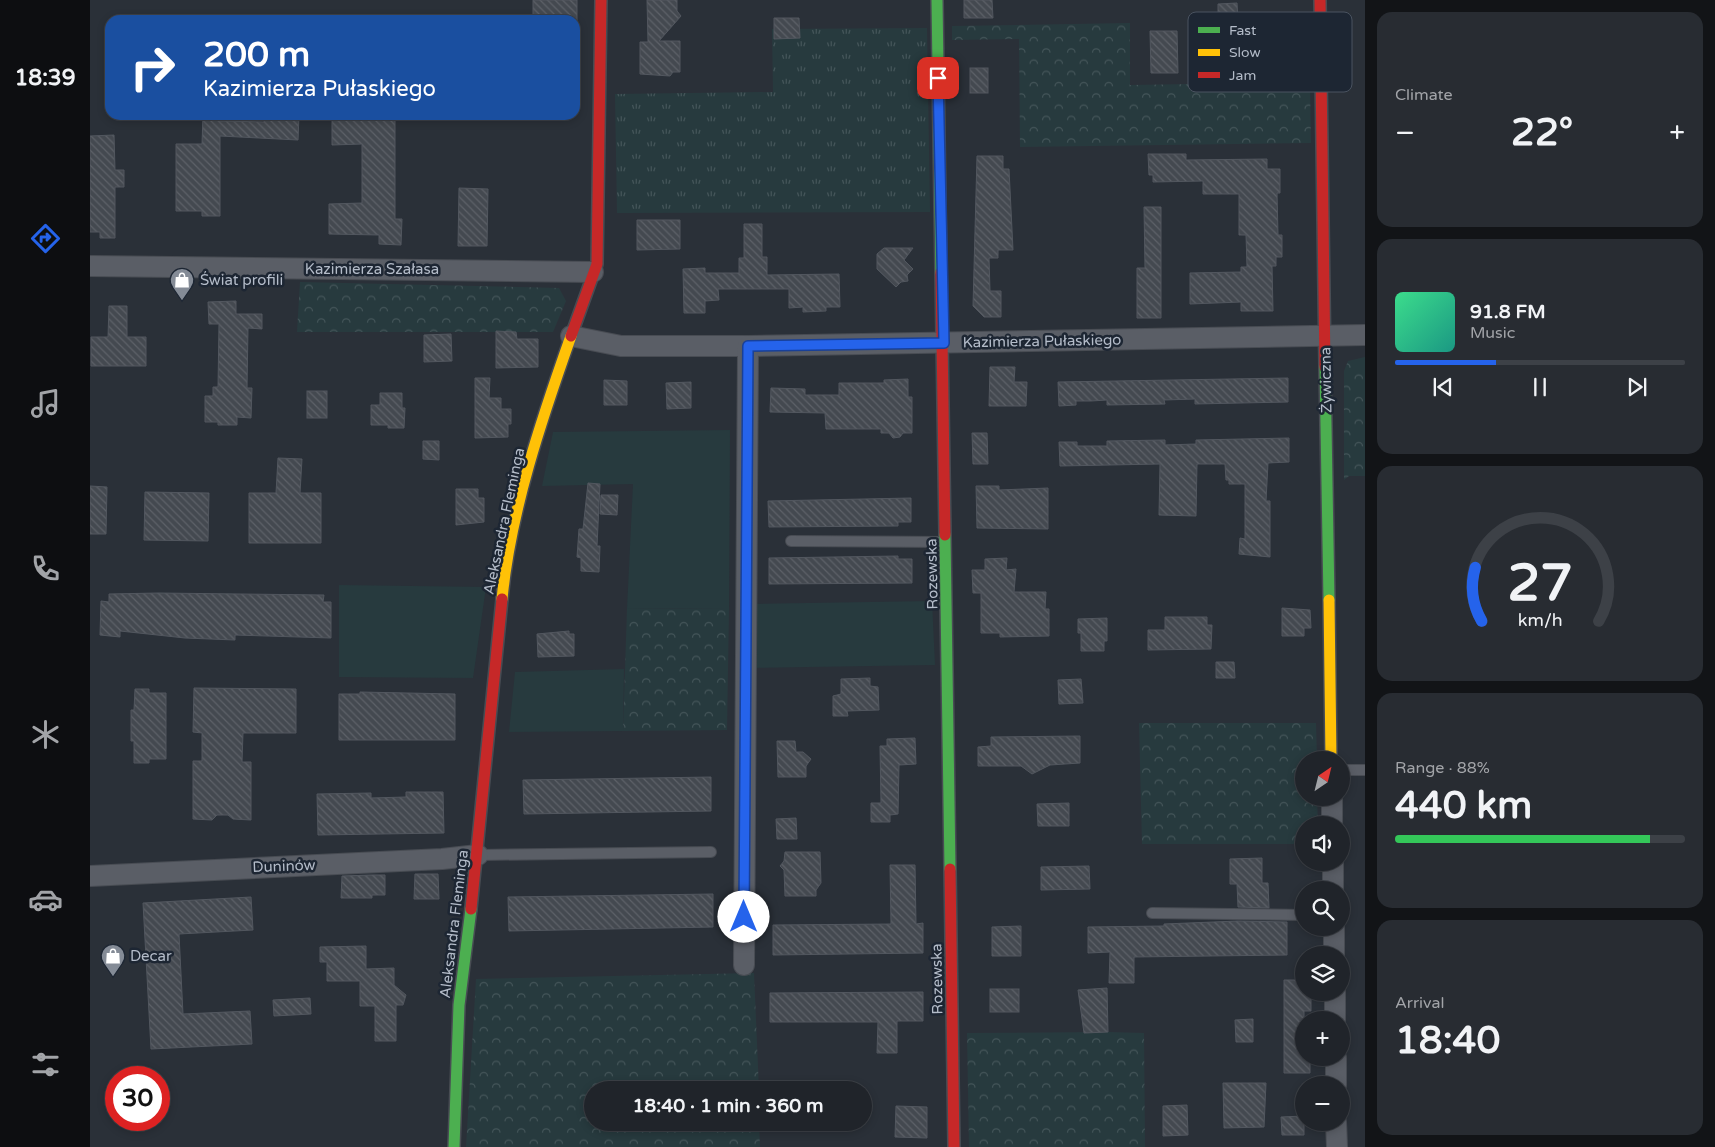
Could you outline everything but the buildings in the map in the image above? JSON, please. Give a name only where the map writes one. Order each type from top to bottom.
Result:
[{"type":"street","name":"Aleksandra Fleminga","points":[[454,1147],[459,1005],[478,855],[504,575],[528,468],[546,406],[597,264],[600,143],[600,0]]},
{"type":"street","name":"Rozewska","points":[[937,0],[944,343],[954,1147]]},
{"type":"street","name":"Żywiczna","points":[[1321,92],[1331,751]]},
{"type":"street","name":"Kazimierza Szałasa","points":[[90,266],[593,272]]},
{"type":"street","name":"Kazimierza Pułaskiego","points":[[571,336],[621,346],[748,346],[1365,335]]},
{"type":"street","points":[[744,965],[748,346]]},
{"type":"street","name":"Duninów","points":[[90,876],[442,859],[478,855]]},
{"type":"street","points":[[1336,1131],[1337,1147]]},
{"type":"lane","points":[[792,541],[946,542]]},
{"type":"lane","points":[[1350,770],[1365,770]]},
{"type":"lane","points":[[478,855],[711,852]]},
{"type":"lane","points":[[1152,914],[1295,915]]},
{"type":"green space","points":[[1130,23],[1130,85],[1188,84],[1188,92],[1310,92],[1311,143],[1020,147],[1019,39],[952,40],[952,26]]},
{"type":"green space","points":[[927,28],[930,212],[617,213],[615,94],[773,92],[772,29]]},
{"type":"green space","points":[[300,282],[559,288],[566,301],[553,332],[297,332]]},
{"type":"green space","points":[[1365,357],[1365,476],[1349,476],[1344,480],[1344,371],[1348,361]]},
{"type":"green space","points":[[730,430],[729,608],[627,609],[633,484],[542,486],[553,432]]},
{"type":"green space","points":[[339,585],[486,587],[473,678],[339,677]]},
{"type":"green space","points":[[932,601],[935,665],[752,668],[753,604]]},
{"type":"green space","points":[[729,608],[727,730],[623,731],[627,609]]},
{"type":"green space","points":[[624,669],[623,731],[509,732],[515,672]]},
{"type":"green space","points":[[1139,723],[1316,723],[1317,751],[1295,751],[1295,806],[1317,806],[1318,816],[1295,816],[1295,844],[1142,844]]},
{"type":"green space","points":[[754,973],[759,1081],[584,1081],[584,1131],[759,1131],[760,1147],[466,1147],[476,979]]},
{"type":"green space","points":[[967,1033],[1144,1033],[1145,1147],[969,1147]]},
{"type":"traffic: fast","points":[[937,0],[941,272]]},
{"type":"traffic: fast","points":[[1325,367],[1329,600]]},
{"type":"traffic: fast","points":[[945,535],[950,869]]},
{"type":"traffic: fast","points":[[454,1147],[459,1005],[471,909]]},
{"type":"traffic: slow","points":[[502,599],[506,566],[520,499],[549,399],[571,336]]},
{"type":"traffic: slow","points":[[1329,600],[1331,751]]},
{"type":"traffic: jam","points":[[571,336],[597,264],[601,0]]},
{"type":"traffic: jam","points":[[1320,0],[1320,12]]},
{"type":"traffic: jam","points":[[1321,92],[1325,367]]},
{"type":"traffic: jam","points":[[941,272],[945,535]]},
{"type":"traffic: jam","points":[[471,909],[502,599]]},
{"type":"traffic: jam","points":[[950,869],[954,1147]]},
{"type":"place","name":"Świat profili","points":[[182,301]]},
{"type":"place","name":"Decar","points":[[113,977]]},
{"type":"route","points":[[744,917],[748,346],[944,343],[938,78]]}]
